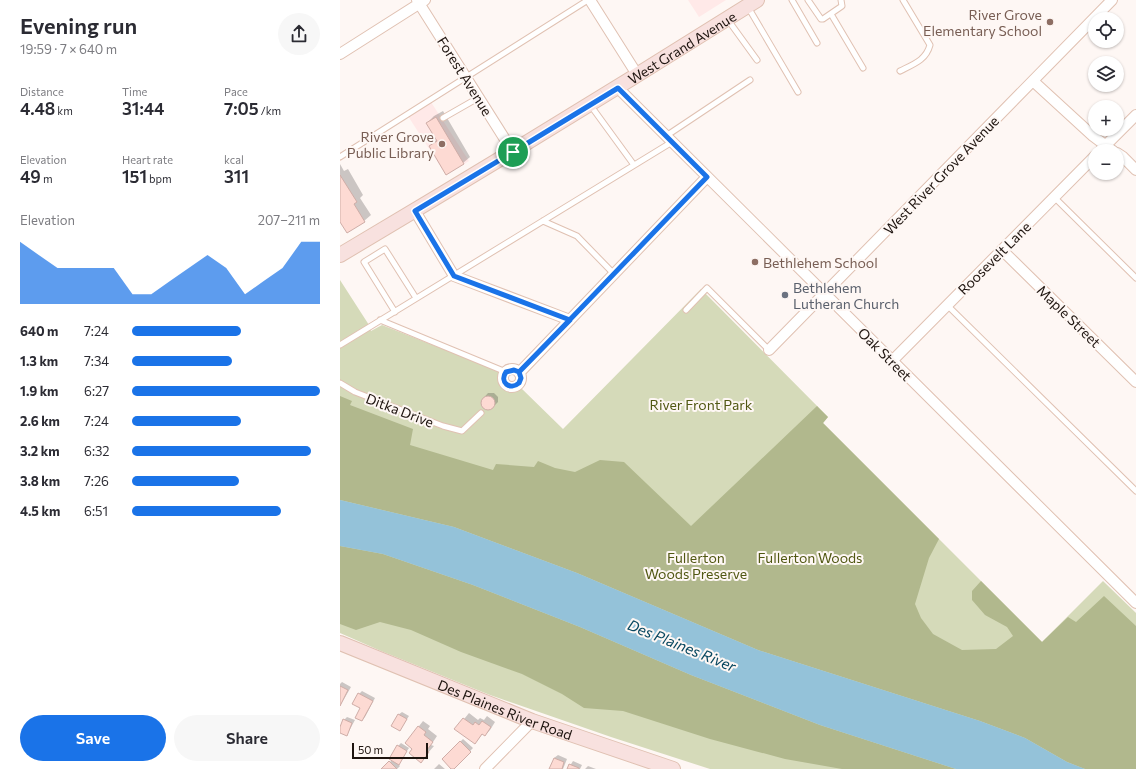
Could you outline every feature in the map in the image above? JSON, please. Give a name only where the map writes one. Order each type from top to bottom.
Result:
[{"type":"main road","name":"West Grand Avenue","points":[[340,255],[638,76],[752,3]]},
{"type":"main road","name":"Des Plaines River Road","points":[[340,643],[532,721],[673,769]]},
{"type":"street","points":[[589,0],[638,76]]},
{"type":"street","name":"West River Grove Avenue","points":[[769,350],[1112,0]]},
{"type":"street","points":[[340,54],[420,1]]},
{"type":"street","name":"Forest Avenue","points":[[420,1],[478,98],[513,152]]},
{"type":"street","points":[[1033,80],[1101,144]]},
{"type":"street","name":"Oak Street","points":[[618,88],[1136,603]]},
{"type":"street","points":[[1110,144],[1136,115]]},
{"type":"street","points":[[1124,158],[1136,170]]},
{"type":"street","name":"Roosevelt Lane","points":[[892,361],[1088,163]]},
{"type":"street","points":[[519,372],[707,177]]},
{"type":"street","points":[[415,211],[454,276],[570,320]]},
{"type":"street","name":"Maple Street","points":[[1002,250],[1136,382]]},
{"type":"street","points":[[514,370],[519,372],[521,378],[519,383],[511,387],[504,382],[503,377],[506,372],[514,370]]},
{"type":"street","points":[[485,769],[532,721]]},
{"type":"lane","points":[[340,157],[589,0]]},
{"type":"lane","points":[[792,0],[817,43]]},
{"type":"lane","points":[[808,0],[821,19],[842,6],[841,0]]},
{"type":"lane","points":[[900,71],[928,54],[930,45],[902,0]]},
{"type":"lane","points":[[752,3],[798,92]]},
{"type":"lane","points":[[831,14],[863,68]]},
{"type":"lane","points":[[727,19],[758,60]]},
{"type":"lane","points":[[340,345],[634,166],[750,80]]},
{"type":"lane","points":[[443,118],[478,98]]},
{"type":"lane","points":[[590,105],[634,166]]},
{"type":"lane","points":[[1054,197],[1136,278]]},
{"type":"lane","points":[[543,221],[577,236],[614,274]]},
{"type":"lane","points":[[395,312],[364,262],[385,249],[416,298]]},
{"type":"lane","points":[[686,310],[707,288],[769,350]]},
{"type":"lane","points":[[947,305],[1136,491]]},
{"type":"lane","points":[[380,320],[506,372]]},
{"type":"lane","name":"Ditka Drive","points":[[340,383],[355,392],[443,426],[462,431],[481,413]]},
{"type":"shaded area","points":[[688,0],[726,0],[699,17]]},
{"type":"shaded area","points":[[429,99],[469,161],[446,175],[406,113]]},
{"type":"green space","name":"Fullerton Woods Preserve","points":[[340,280],[369,325],[371,331],[382,325],[501,372],[498,379],[504,388],[513,391],[520,387],[563,429],[701,289],[828,417],[823,423],[1042,642],[1103,581],[1136,613],[1136,769],[710,769],[611,737],[490,695],[340,633]]},
{"type":"green space","name":"Fullerton Woods","points":[[340,396],[352,401],[350,405],[413,429],[410,445],[493,470],[496,464],[534,467],[538,461],[555,468],[575,472],[600,460],[624,462],[691,526],[817,406],[828,417],[823,423],[939,539],[929,558],[915,604],[921,618],[933,634],[962,650],[996,649],[1013,636],[1007,627],[985,615],[972,600],[972,591],[981,581],[1042,642],[1068,617],[1076,622],[1104,596],[1136,626],[1136,769],[1085,769],[1067,762],[1025,738],[980,721],[758,650],[577,573],[454,527],[340,500]]},
{"type":"green space","points":[[340,546],[383,554],[473,585],[580,627],[691,675],[820,725],[956,769],[842,769],[785,759],[710,739],[623,711],[584,708],[562,694],[522,674],[461,652],[411,630],[380,622],[356,630],[340,624]]},
{"type":"water","name":"Des Plaines River","points":[[340,500],[454,527],[577,573],[758,650],[980,721],[1025,738],[1067,762],[1085,769],[956,769],[820,725],[691,675],[580,627],[473,585],[383,554],[340,546]]},
{"type":"building","name":"River Grove Public Library","points":[[436,117],[464,164],[446,175],[429,146],[437,141],[426,123]]},
{"type":"building","points":[[340,175],[357,202],[354,204],[365,222],[347,233],[340,222]]},
{"type":"building","points":[[485,396],[491,396],[495,400],[495,406],[491,410],[485,410],[481,406],[481,400]]},
{"type":"building","points":[[340,686],[348,690],[340,706]]},
{"type":"building","points":[[358,693],[373,701],[362,721],[355,718],[360,708],[352,704]]},
{"type":"building","points":[[398,714],[407,719],[400,731],[391,726]]},
{"type":"building","points":[[463,718],[473,725],[475,722],[479,725],[482,721],[491,727],[485,736],[482,734],[475,744],[454,729]]},
{"type":"building","points":[[343,719],[352,723],[347,736],[340,733],[340,727]]},
{"type":"building","points":[[418,726],[426,732],[424,735],[433,742],[427,750],[429,752],[421,763],[409,753],[412,749],[405,743]]},
{"type":"building","points":[[460,741],[471,752],[454,769],[451,769],[442,759]]},
{"type":"building","points":[[397,745],[407,751],[399,765],[389,759]]},
{"type":"building","points":[[554,758],[564,762],[562,769],[549,769]]},
{"type":"building","points":[[389,761],[397,769],[381,769]]},
{"type":"building","points":[[569,764],[579,768],[579,769],[567,769]]},
{"type":"place","name":"River Grove Elementary School","points":[[1050,22]]},
{"type":"place","name":"River Grove Public Library","points":[[442,144]]},
{"type":"place","name":"Bethlehem School","points":[[755,262]]},
{"type":"place","name":"Bethlehem Lutheran Church","points":[[785,295]]},
{"type":"route","points":[[513,152],[415,211],[454,276],[570,320],[519,372],[521,378],[519,383],[511,387],[506,385],[504,382],[504,374],[511,369],[519,372],[544,346],[570,320],[707,177],[618,88],[513,152]]},
{"type":"park label","name":"River Front Park","points":[[701,404]]}]
